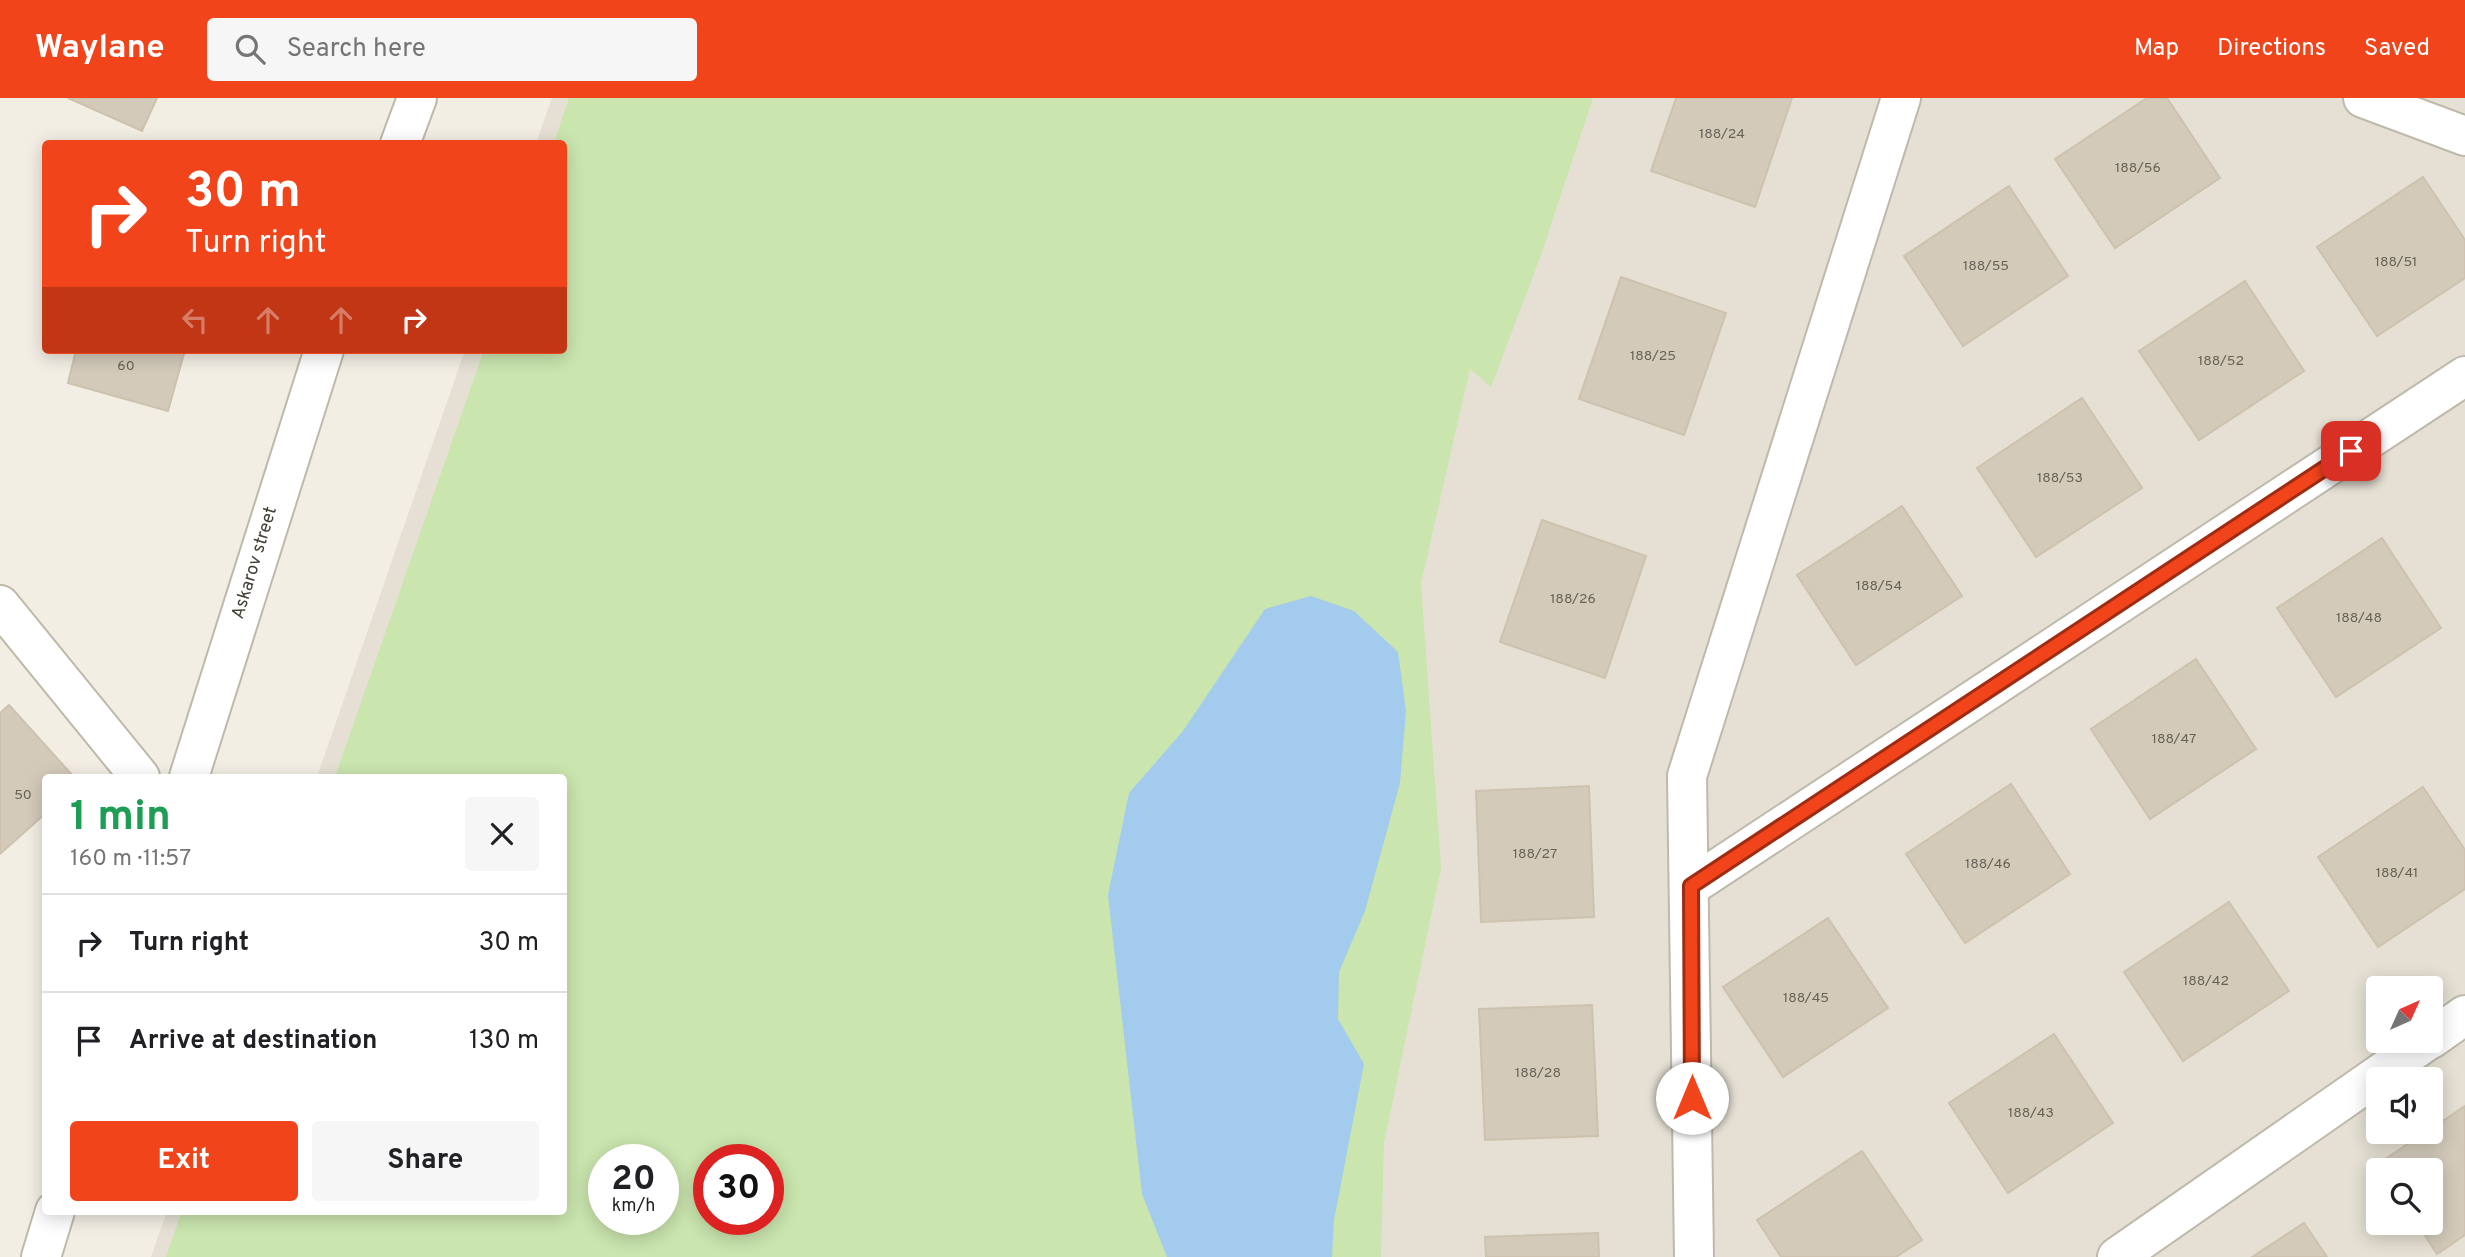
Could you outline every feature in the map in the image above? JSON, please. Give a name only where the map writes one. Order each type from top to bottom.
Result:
[{"type":"street","points":[[401,140],[416,98]]},
{"type":"street","points":[[1694,1257],[1691,886],[1687,776],[1901,98]]},
{"type":"street","points":[[2363,98],[2465,136]]},
{"type":"street","name":"Askarov street","points":[[190,774],[323,354]]},
{"type":"street","points":[[1691,886],[2465,376]]},
{"type":"street","points":[[0,605],[137,774]]},
{"type":"street","points":[[2443,1030],[2465,1015]]},
{"type":"street","points":[[2117,1257],[2409,1054]]},
{"type":"street","points":[[40,1257],[54,1215]]},
{"type":"shaded area","points":[[552,98],[2465,98],[2465,1257],[151,1257],[166,1215],[567,1215],[567,774],[318,774],[464,354],[567,354],[567,140],[537,140]]},
{"type":"green space","points":[[569,98],[1593,98],[1541,255],[1491,387],[1470,369],[1421,583],[1441,868],[1384,1143],[1381,1257],[166,1257],[181,1215],[567,1215],[567,774],[336,774],[483,354],[567,354],[567,140],[555,140]]},
{"type":"water","points":[[1311,596],[1354,611],[1398,652],[1406,711],[1400,783],[1365,911],[1339,972],[1338,1019],[1364,1064],[1334,1220],[1332,1257],[1167,1257],[1142,1194],[1108,895],[1129,793],[1183,731],[1265,609]]},
{"type":"building","points":[[68,98],[157,98],[142,131]]},
{"type":"building","points":[[1676,98],[1792,98],[1755,207],[1651,171]]},
{"type":"building","points":[[2147,98],[2167,98],[2220,178],[2115,248],[2055,159]]},
{"type":"building","points":[[2423,177],[2465,240],[2465,278],[2377,336],[2317,247]]},
{"type":"building","points":[[2009,186],[2068,276],[1963,346],[1904,256]]},
{"type":"building","points":[[1621,277],[1726,313],[1684,435],[1579,399]]},
{"type":"building","points":[[2245,281],[2304,371],[2199,440],[2139,351]]},
{"type":"building","points":[[75,354],[184,354],[168,411],[68,383]]},
{"type":"building","points":[[2082,398],[2142,488],[2036,557],[1977,468]]},
{"type":"building","points":[[1902,506],[1962,596],[1856,665],[1797,575]]},
{"type":"building","points":[[1542,520],[1646,556],[1605,678],[1500,642]]},
{"type":"building","points":[[2382,538],[2441,628],[2336,697],[2277,608]]},
{"type":"building","points":[[2196,659],[2256,749],[2150,819],[2091,729]]},
{"type":"building","points":[[9,705],[71,774],[42,774],[42,817],[0,854],[0,713]]},
{"type":"building","points":[[2011,784],[2070,874],[1965,943],[1906,854]]},
{"type":"building","points":[[1589,786],[1594,917],[1481,922],[1476,791]]},
{"type":"building","points":[[2423,787],[2465,850],[2465,889],[2378,947],[2318,857]]},
{"type":"building","points":[[2229,902],[2289,991],[2183,1061],[2124,972]]},
{"type":"building","points":[[1828,918],[1888,1008],[1783,1077],[1723,987]]},
{"type":"building","points":[[1592,1005],[1598,1136],[1485,1140],[1479,1009]]},
{"type":"building","points":[[2054,1034],[2113,1123],[2008,1193],[1949,1103]]},
{"type":"building","points":[[2465,1106],[2465,1235],[2437,1254],[2425,1235],[2443,1235],[2443,1158],[2387,1158],[2407,1144],[2443,1144],[2443,1121]]},
{"type":"building","points":[[1862,1151],[1922,1240],[1896,1257],[1781,1257],[1757,1220]]},
{"type":"building","points":[[2304,1223],[2327,1257],[2252,1257]]},
{"type":"building","points":[[1598,1233],[1599,1257],[1486,1257],[1485,1237]]},
{"type":"route","points":[[1692,1098],[1691,886],[2351,451]]}]
